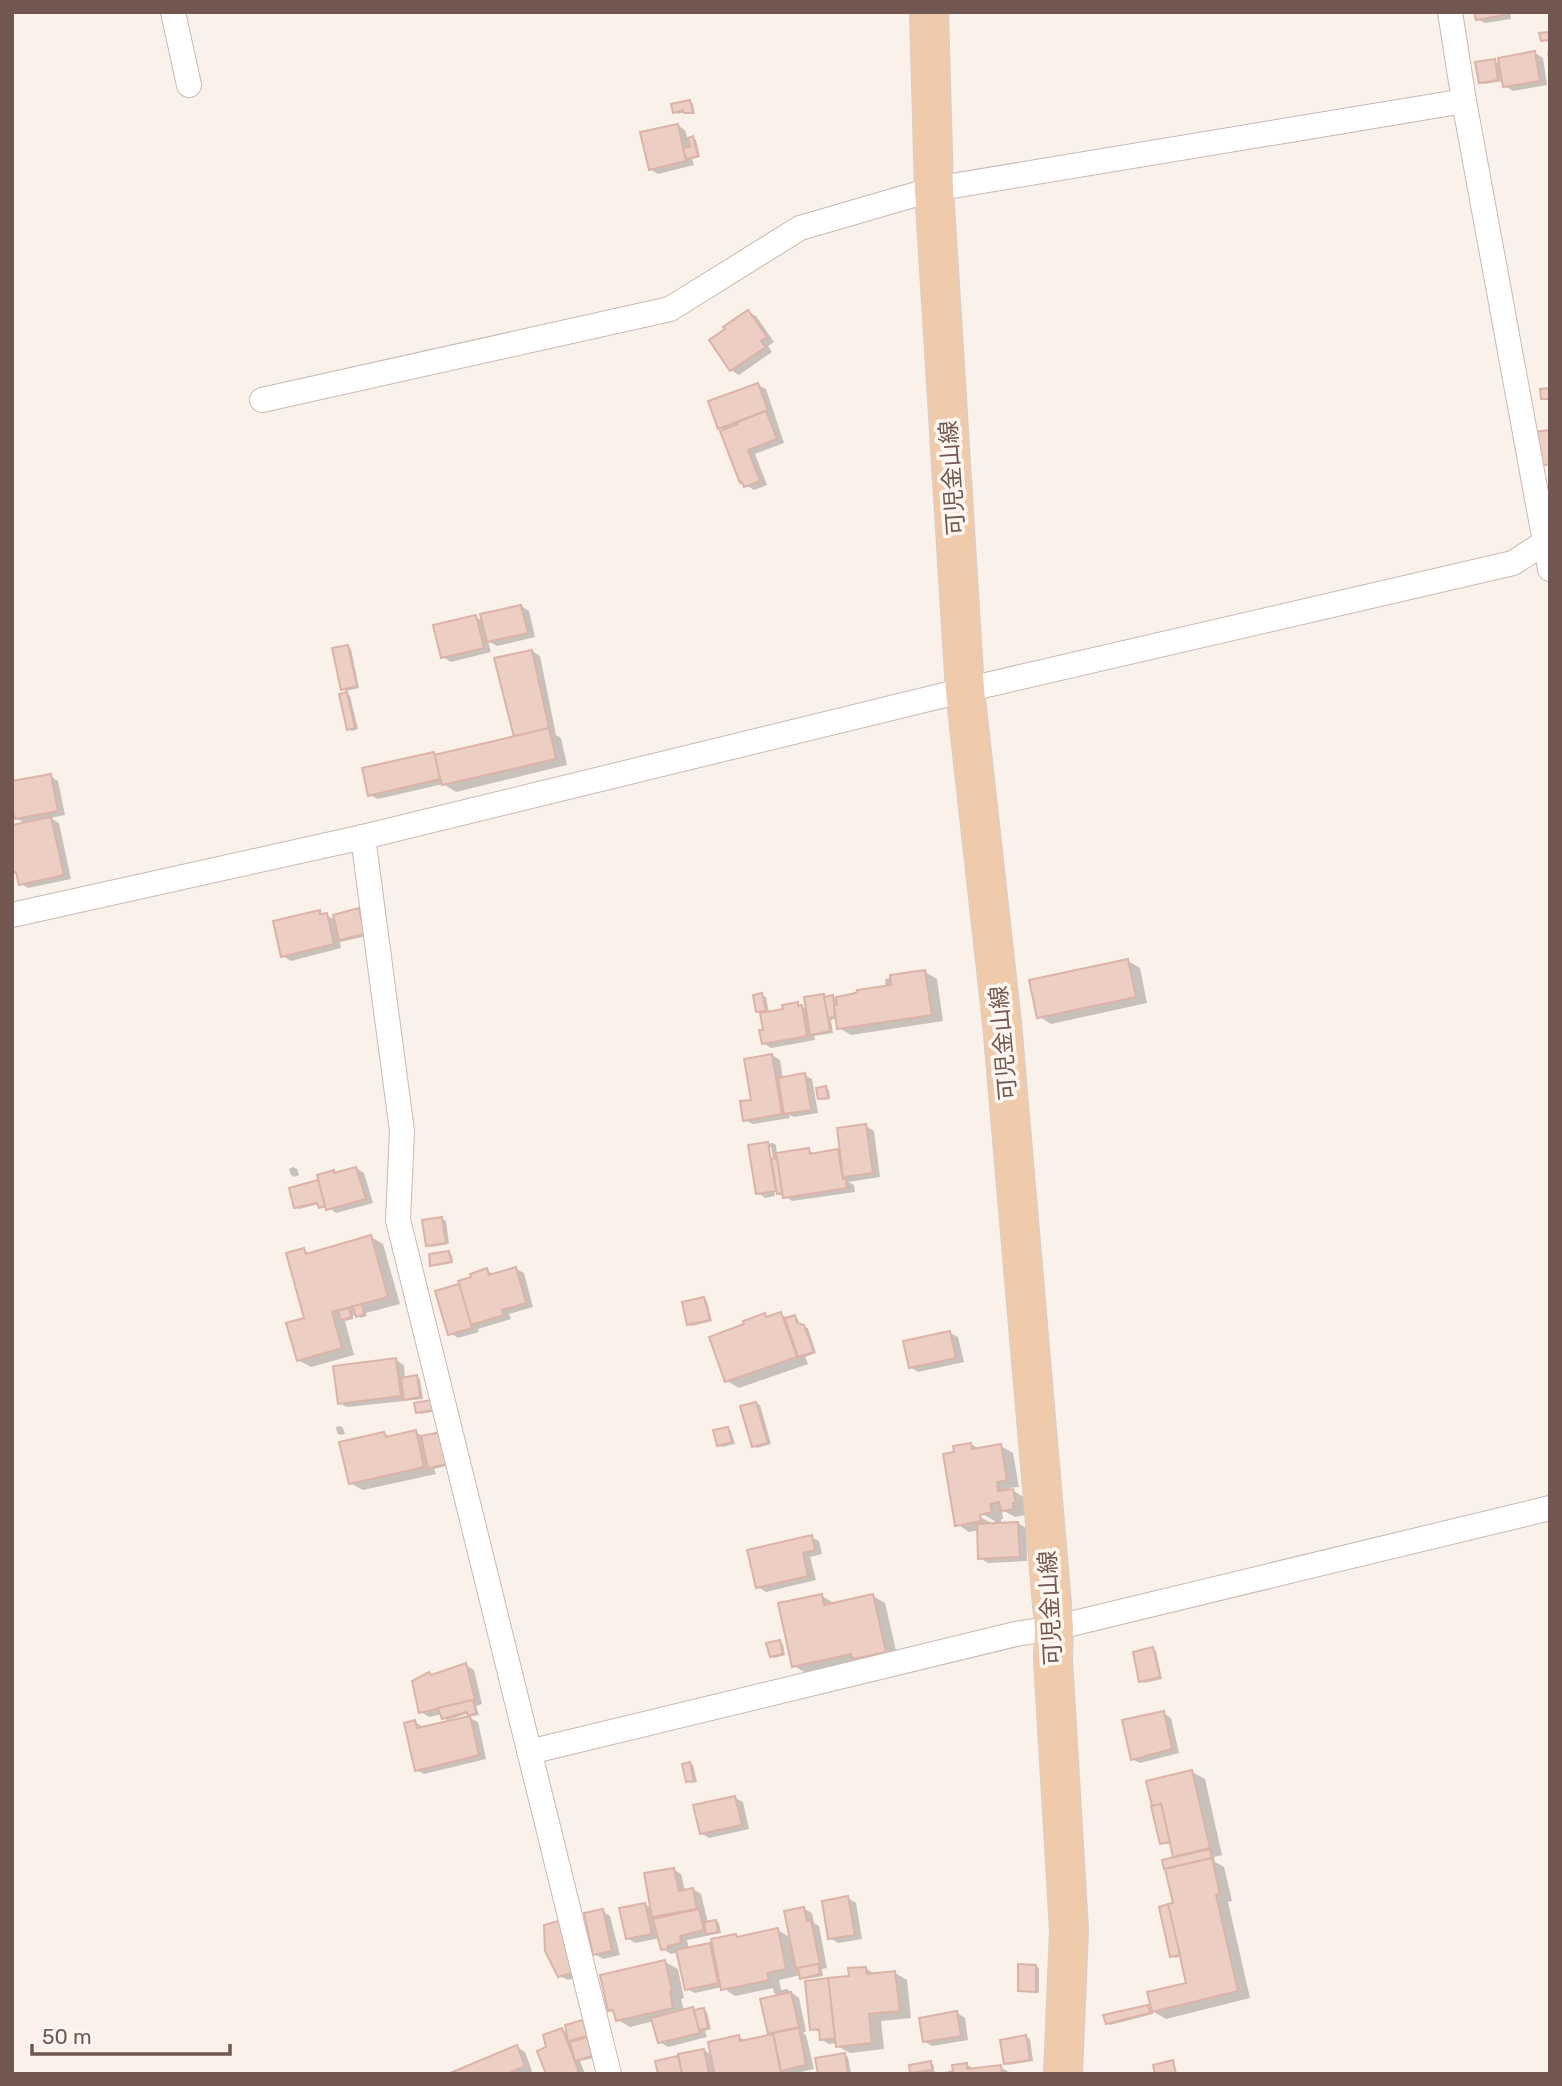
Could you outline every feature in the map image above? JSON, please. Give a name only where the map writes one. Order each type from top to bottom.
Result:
[{"type":"main road","name":"可児金山線","points":[[929,12],[934,188],[965,690],[1002,1023],[1054,1628],[1053,1660],[1069,1930],[1063,2074]]},
{"type":"street","points":[[173,12],[189,85]]},
{"type":"street","points":[[1450,12],[1464,101],[1547,540],[1550,569]]},
{"type":"street","points":[[262,400],[670,309],[800,228],[934,188],[1464,101]]},
{"type":"street","points":[[12,915],[363,837],[965,690],[1513,563],[1547,540]]},
{"type":"street","points":[[363,837],[402,1131],[398,1220],[608,2074]]},
{"type":"street","points":[[529,1752],[1550,1508]]},
{"type":"building","points":[[1474,12],[1503,12],[1504,15],[1476,20]]},
{"type":"building","points":[[1549,32],[1550,40],[1541,41],[1539,33]]},
{"type":"building","points":[[1535,51],[1540,81],[1503,87],[1498,58]]},
{"type":"building","points":[[1495,59],[1498,80],[1479,83],[1475,62]]},
{"type":"building","points":[[690,100],[693,113],[684,113],[683,110],[673,113],[671,104]]},
{"type":"building","points":[[678,124],[686,161],[649,170],[640,132]]},
{"type":"building","points":[[693,136],[698,156],[686,159],[683,148],[690,147],[688,138]]},
{"type":"building","points":[[748,310],[767,337],[761,341],[766,347],[730,371],[709,340]]},
{"type":"building","points":[[758,383],[768,410],[718,429],[708,401]]},
{"type":"building","points":[[1550,388],[1550,399],[1541,399],[1540,389]]},
{"type":"building","points":[[766,411],[777,439],[748,450],[760,481],[744,487],[742,482],[740,483],[720,431]]},
{"type":"building","points":[[1550,430],[1550,464],[1539,466],[1534,432]]},
{"type":"building","points":[[521,605],[528,633],[487,642],[480,614]]},
{"type":"building","points":[[476,615],[484,648],[441,658],[433,625]]},
{"type":"building","points":[[348,645],[357,686],[341,690],[332,648]]},
{"type":"building","points":[[532,650],[549,728],[514,737],[494,658]]},
{"type":"building","points":[[347,692],[355,728],[347,730],[339,694]]},
{"type":"building","points":[[549,728],[556,759],[442,785],[434,755]]},
{"type":"building","points":[[434,752],[440,779],[368,796],[362,768]]},
{"type":"building","points":[[51,774],[58,811],[15,819],[12,781]]},
{"type":"building","points":[[51,817],[64,875],[19,885],[16,872],[12,872],[12,825]]},
{"type":"building","points":[[359,908],[365,934],[339,940],[333,915]]},
{"type":"building","points":[[320,910],[320,914],[327,913],[334,944],[281,957],[273,921]]},
{"type":"building","points":[[1128,959],[1136,997],[1037,1018],[1029,980]]},
{"type":"building","points":[[925,970],[932,1015],[837,1029],[834,1005],[837,1005],[836,997],[852,994],[857,990],[891,985],[890,975]]},
{"type":"building","points":[[762,993],[766,1011],[756,1012],[753,995]]},
{"type":"building","points":[[824,994],[830,1031],[810,1035],[804,997]]},
{"type":"building","points":[[833,995],[835,1017],[828,1018],[824,997]]},
{"type":"building","points":[[798,1002],[798,1006],[802,1005],[807,1036],[762,1044],[760,1013],[783,1009],[782,1005]]},
{"type":"building","points":[[772,1054],[782,1114],[743,1121],[740,1101],[751,1100],[744,1059]]},
{"type":"building","points":[[805,1073],[811,1110],[784,1114],[778,1078]]},
{"type":"building","points":[[826,1086],[828,1098],[818,1099],[816,1088]]},
{"type":"building","points":[[866,1124],[873,1173],[843,1177],[837,1128]]},
{"type":"building","points":[[768,1142],[776,1191],[756,1194],[748,1145]]},
{"type":"building","points":[[809,1148],[810,1154],[838,1149],[847,1188],[783,1198],[776,1153]]},
{"type":"building","points":[[777,1158],[782,1193],[777,1194],[771,1159]]},
{"type":"building","points":[[356,1167],[366,1199],[326,1210],[317,1175]]},
{"type":"building","points":[[318,1180],[325,1206],[319,1208],[317,1203],[294,1208],[289,1188]]},
{"type":"building","points":[[442,1217],[446,1243],[426,1246],[422,1220]]},
{"type":"building","points":[[371,1235],[388,1297],[332,1312],[342,1348],[297,1361],[286,1323],[304,1318],[286,1253],[304,1248],[306,1254]]},
{"type":"building","points":[[449,1251],[451,1262],[430,1266],[429,1254]]},
{"type":"building","points":[[516,1267],[526,1303],[502,1310],[504,1315],[471,1325],[458,1281],[487,1268],[489,1275]]},
{"type":"building","points":[[459,1284],[472,1328],[448,1335],[435,1291]]},
{"type":"building","points":[[704,1297],[710,1320],[687,1325],[682,1302]]},
{"type":"building","points":[[362,1304],[364,1314],[356,1317],[353,1306]]},
{"type":"building","points":[[349,1308],[351,1317],[341,1320],[338,1311]]},
{"type":"building","points":[[781,1312],[797,1357],[725,1382],[709,1337],[765,1313],[766,1317]]},
{"type":"building","points":[[795,1315],[797,1323],[804,1325],[814,1352],[798,1357],[785,1318]]},
{"type":"building","points":[[950,1331],[956,1358],[909,1368],[903,1341]]},
{"type":"building","points":[[396,1358],[401,1396],[338,1404],[333,1366]]},
{"type":"building","points":[[417,1375],[420,1397],[404,1400],[401,1378]]},
{"type":"building","points":[[432,1400],[434,1410],[416,1413],[414,1403]]},
{"type":"building","points":[[756,1402],[768,1443],[752,1447],[740,1406]]},
{"type":"building","points":[[728,1427],[732,1442],[717,1446],[713,1430]]},
{"type":"building","points":[[416,1430],[424,1467],[349,1484],[339,1442],[384,1432],[386,1437]]},
{"type":"building","points":[[441,1432],[448,1464],[428,1468],[421,1436]]},
{"type":"building","points":[[971,1443],[972,1449],[1001,1444],[1007,1480],[997,1482],[998,1491],[1013,1489],[1016,1503],[1013,1503],[1014,1509],[1001,1511],[999,1502],[990,1504],[992,1512],[980,1515],[981,1521],[955,1526],[943,1454],[954,1452],[953,1446]]},
{"type":"building","points":[[1018,1522],[1020,1557],[978,1559],[977,1524]]},
{"type":"building","points":[[812,1535],[815,1550],[803,1553],[808,1576],[756,1588],[747,1550]]},
{"type":"building","points":[[822,1594],[824,1605],[873,1594],[886,1652],[853,1659],[851,1654],[792,1667],[778,1603]]},
{"type":"building","points":[[780,1640],[783,1654],[770,1657],[766,1643]]},
{"type":"building","points":[[1153,1647],[1160,1677],[1139,1682],[1133,1652]]},
{"type":"building","points":[[466,1663],[475,1700],[419,1713],[412,1681],[429,1672],[431,1675]]},
{"type":"building","points":[[473,1700],[476,1713],[468,1716],[467,1712],[442,1719],[438,1708]]},
{"type":"building","points":[[1164,1711],[1172,1749],[1131,1760],[1122,1720]]},
{"type":"building","points":[[470,1716],[479,1755],[415,1771],[404,1723],[415,1720],[417,1728]]},
{"type":"building","points":[[690,1762],[694,1781],[686,1782],[682,1764]]},
{"type":"building","points":[[1192,1770],[1210,1848],[1173,1857],[1161,1804],[1152,1806],[1146,1781]]},
{"type":"building","points":[[735,1796],[742,1825],[700,1834],[693,1805]]},
{"type":"building","points":[[1161,1804],[1170,1842],[1160,1844],[1151,1806]]},
{"type":"building","points":[[1210,1849],[1212,1858],[1164,1869],[1162,1860]]},
{"type":"building","points":[[1212,1858],[1220,1894],[1216,1895],[1238,1991],[1152,2012],[1147,1992],[1186,1983],[1168,1904],[1173,1903],[1165,1869]]},
{"type":"building","points":[[674,1868],[679,1891],[693,1888],[697,1909],[652,1917],[644,1873]]},
{"type":"building","points":[[848,1896],[855,1935],[828,1939],[822,1901]]},
{"type":"building","points":[[645,1903],[652,1934],[626,1939],[619,1908]]},
{"type":"building","points":[[1168,1904],[1180,1955],[1170,1957],[1159,1907]]},
{"type":"building","points":[[804,1907],[807,1921],[811,1920],[820,1964],[796,1969],[784,1911]]},
{"type":"building","points":[[603,1909],[612,1951],[593,1955],[584,1913]]},
{"type":"building","points":[[699,1909],[704,1930],[680,1936],[681,1943],[661,1950],[653,1919]]},
{"type":"building","points":[[716,1920],[718,1932],[706,1934],[704,1922]]},
{"type":"building","points":[[559,1921],[572,1973],[558,1977],[545,1951],[544,1925]]},
{"type":"building","points":[[778,1928],[786,1969],[767,1973],[769,1980],[721,1990],[711,1939],[736,1934],[737,1937]]},
{"type":"building","points":[[710,1943],[718,1983],[685,1990],[676,1950]]},
{"type":"building","points":[[665,1960],[673,2008],[616,2021],[613,2010],[608,2011],[600,1975]]},
{"type":"building","points":[[818,1964],[820,1974],[800,1979],[798,1968]]},
{"type":"building","points":[[1018,1964],[1036,1965],[1036,1992],[1018,1991]]},
{"type":"building","points":[[866,1967],[867,1974],[895,1971],[900,2011],[869,2014],[872,2043],[836,2047],[828,1978],[849,1976],[848,1968]]},
{"type":"building","points":[[828,1978],[835,2038],[820,2040],[819,2029],[810,2030],[805,1981]]},
{"type":"building","points":[[791,1992],[799,2027],[768,2034],[760,1999]]},
{"type":"building","points":[[1148,2005],[1150,2013],[1106,2024],[1103,2015]]},
{"type":"building","points":[[693,2007],[700,2033],[658,2043],[651,2018]]},
{"type":"building","points":[[704,2008],[708,2028],[699,2030],[694,2010]]},
{"type":"building","points":[[957,2011],[961,2036],[923,2042],[919,2018]]},
{"type":"building","points":[[583,2020],[587,2036],[568,2041],[565,2025]]},
{"type":"building","points":[[562,2028],[579,2072],[546,2074],[537,2051],[546,2047],[543,2035]]},
{"type":"building","points":[[799,2028],[806,2065],[781,2071],[773,2033]]},
{"type":"building","points":[[773,2034],[781,2073],[709,2074],[714,2071],[708,2042],[739,2035],[740,2041]]},
{"type":"building","points":[[1026,2035],[1030,2060],[1004,2064],[1000,2040]]},
{"type":"building","points":[[587,2037],[592,2056],[575,2061],[570,2042]]},
{"type":"building","points":[[517,2045],[525,2066],[507,2074],[448,2074]]},
{"type":"building","points":[[704,2049],[709,2074],[682,2074],[678,2054]]},
{"type":"building","points":[[845,2053],[848,2074],[818,2074],[815,2058]]},
{"type":"building","points":[[678,2056],[682,2074],[658,2074],[655,2061]]},
{"type":"building","points":[[1173,2060],[1176,2074],[1155,2074],[1153,2065]]},
{"type":"building","points":[[931,2061],[932,2070],[910,2073],[909,2065]]},
{"type":"building","points":[[967,2063],[967,2069],[1001,2065],[1002,2074],[942,2074],[953,2071],[952,2065]]}]
